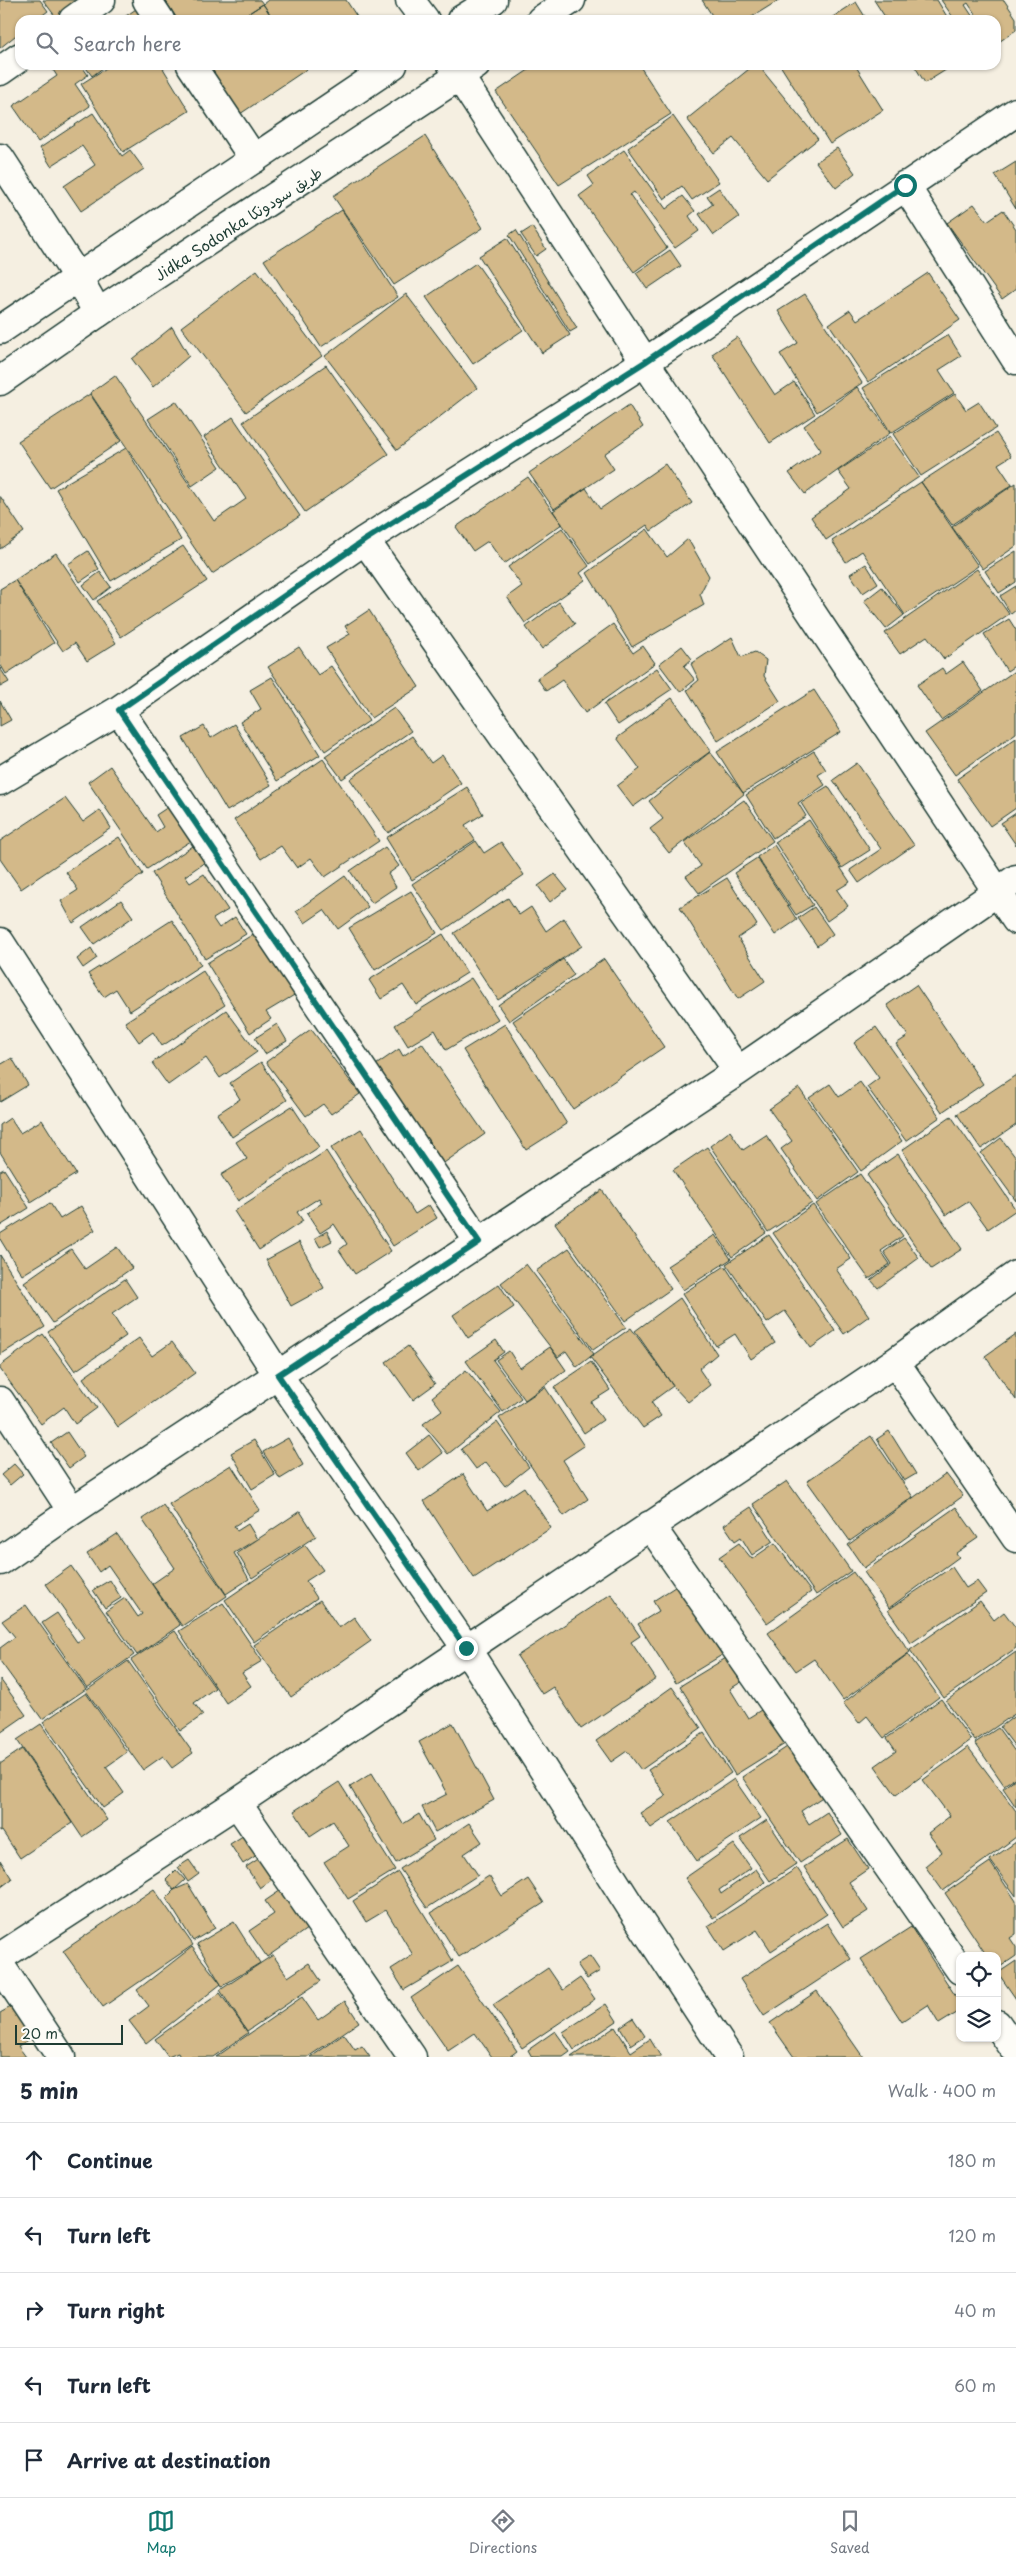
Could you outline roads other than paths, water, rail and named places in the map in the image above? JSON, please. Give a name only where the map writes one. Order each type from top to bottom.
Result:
[{"type":"street","points":[[80,15],[101,0]]},
{"type":"street","points":[[147,0],[157,15]]},
{"type":"street","points":[[410,0],[421,15]]},
{"type":"street","points":[[469,15],[492,0]]},
{"type":"street","points":[[548,15],[570,0]]},
{"type":"street","points":[[0,71],[15,60]]},
{"type":"street","points":[[194,70],[254,159]]},
{"type":"street","points":[[0,330],[386,70]]},
{"type":"street","name":"Jidka Sodonka طريق سودونكا","points":[[0,381],[461,70]]},
{"type":"street","points":[[463,70],[645,362],[1006,886],[1016,920]]},
{"type":"street","points":[[0,781],[119,710],[365,540],[645,362],[1016,112]]},
{"type":"street","points":[[0,158],[78,278],[98,314]]},
{"type":"street","points":[[905,185],[1016,360]]},
{"type":"street","points":[[365,540],[738,1071]]},
{"type":"street","points":[[119,710],[479,1242]]},
{"type":"street","points":[[0,1561],[72,1510],[738,1071],[1006,886]]},
{"type":"street","points":[[0,942],[278,1375],[466,1648],[641,1923],[729,2057]]},
{"type":"street","points":[[0,1957],[237,1804],[466,1648],[894,1362],[1016,1274]]},
{"type":"street","points":[[894,1362],[1016,1538]]},
{"type":"street","points":[[0,1401],[72,1510]]},
{"type":"street","points":[[650,1525],[956,1964]]},
{"type":"street","points":[[237,1804],[412,2057]]},
{"type":"street","points":[[0,1965],[61,2057]]},
{"type":"street","points":[[1001,2033],[1009,2050]]}]
